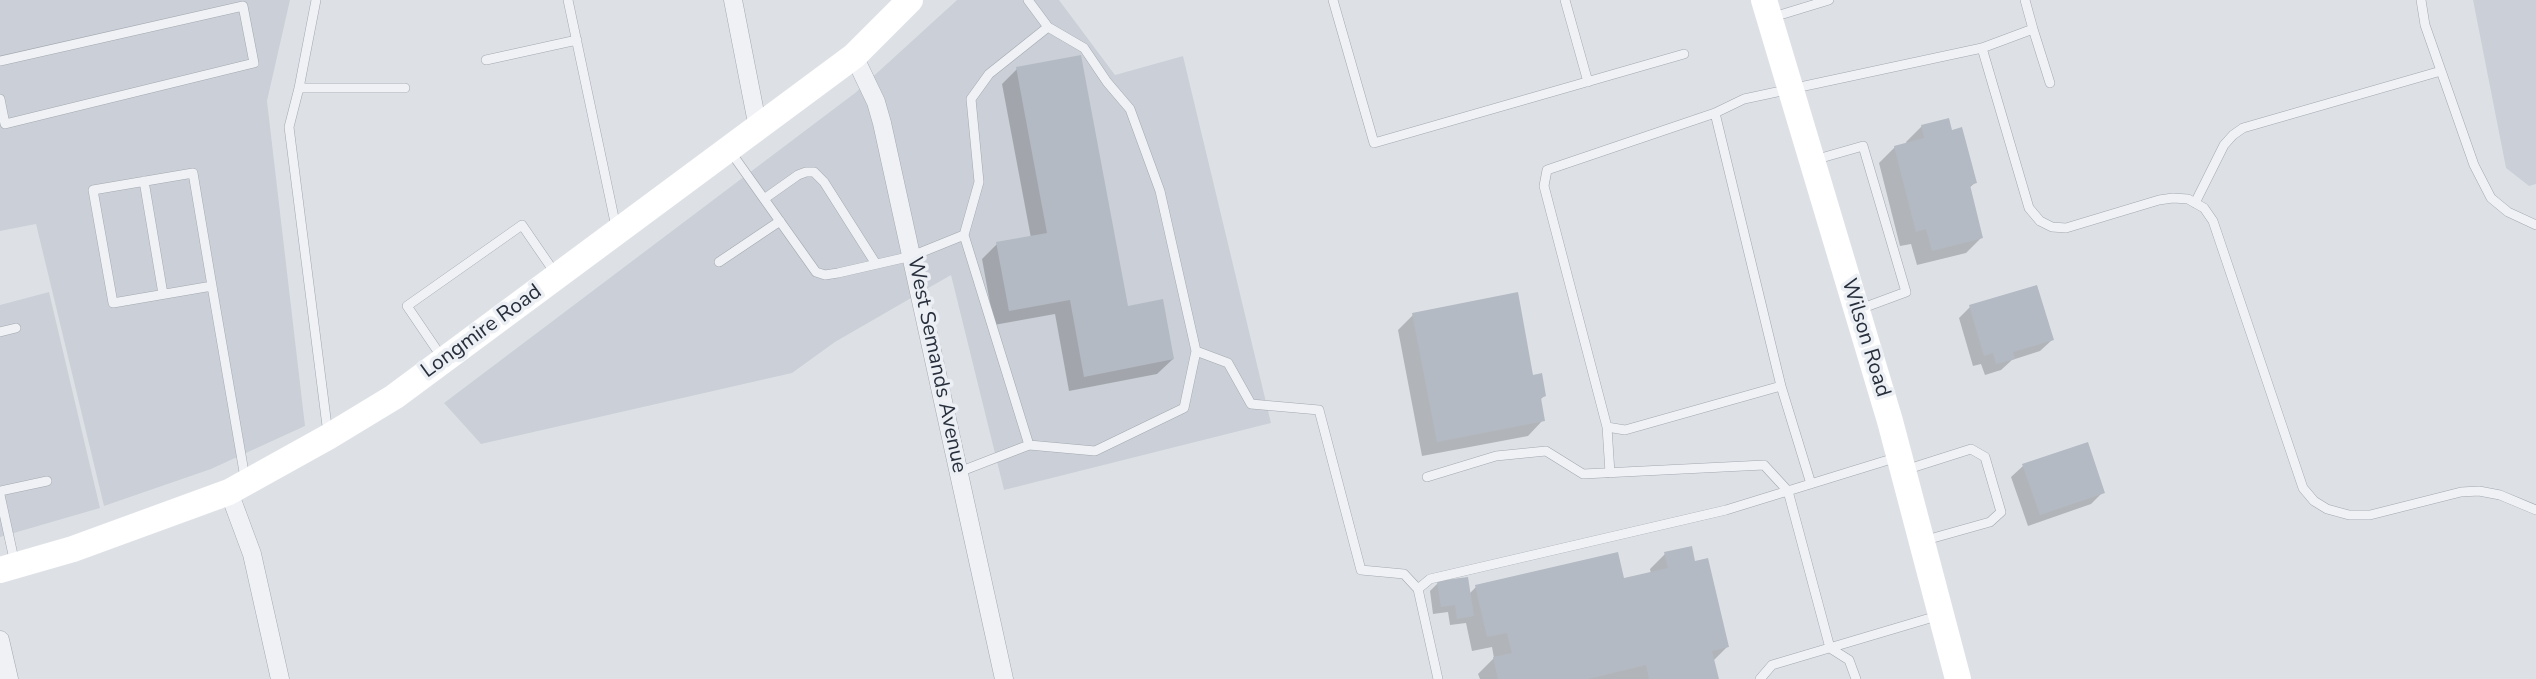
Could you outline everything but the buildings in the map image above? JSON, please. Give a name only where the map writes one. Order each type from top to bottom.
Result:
[{"type":"main road","name":"Longmire Road","points":[[8,568],[150,523],[237,488],[394,397],[855,56],[909,0]]},
{"type":"main road","name":"Wilson Road","points":[[1767,9],[1901,463],[1958,679]]},
{"type":"street","points":[[733,0],[758,128]]},
{"type":"street","name":"West Semands Avenue","points":[[855,56],[876,102],[1004,679]]},
{"type":"street","points":[[237,488],[280,679]]},
{"type":"street","points":[[0,640],[9,679]]},
{"type":"lane","points":[[316,0],[289,127],[328,437]]},
{"type":"lane","points":[[568,0],[617,233]]},
{"type":"lane","points":[[959,472],[1029,445],[1095,452],[1184,408],[1196,351],[1160,191],[1129,109],[1084,48],[1048,27],[1028,0]]},
{"type":"lane","points":[[1333,0],[1374,143],[1684,54]]},
{"type":"lane","points":[[1565,0],[1588,82]]},
{"type":"lane","points":[[1767,9],[1829,0]]},
{"type":"lane","points":[[2025,0],[2050,83]]},
{"type":"lane","points":[[2421,0],[2425,25],[2474,165],[2491,198],[2508,212],[2536,225]]},
{"type":"lane","points":[[0,61],[243,6],[254,63],[5,124],[0,99]]},
{"type":"lane","points":[[1029,445],[964,235],[979,182],[971,99],[989,74],[1048,27]]},
{"type":"lane","points":[[1610,473],[1607,427],[1544,187],[1547,170],[1716,113],[1744,99],[1982,48],[2033,29]]},
{"type":"lane","points":[[486,60],[577,40]]},
{"type":"lane","points":[[1982,48],[2029,208],[2039,221],[2052,228],[2066,228],[2159,200],[2181,199],[2204,208],[2213,221],[2303,488],[2314,502],[2349,515],[2370,515],[2461,492],[2479,491],[2500,495],[2536,510]]},
{"type":"lane","points":[[2195,203],[2224,145],[2243,128],[2441,71]]},
{"type":"lane","points":[[299,88],[405,88]]},
{"type":"lane","points":[[1716,113],[1781,386],[1811,484]]},
{"type":"lane","points":[[1812,160],[1863,146],[1906,292],[1857,310]]},
{"type":"lane","points":[[729,150],[816,272],[825,275],[912,256],[964,235]]},
{"type":"lane","points":[[212,286],[113,303],[93,190],[193,173],[212,286],[237,488]]},
{"type":"lane","points":[[764,199],[797,175],[814,173],[824,182],[876,264]]},
{"type":"lane","points":[[144,181],[163,294]]},
{"type":"lane","points":[[719,262],[780,221]]},
{"type":"lane","points":[[444,361],[407,306],[522,225],[558,277]]},
{"type":"lane","points":[[0,332],[16,328]]},
{"type":"lane","points":[[1196,351],[1228,363],[1251,404],[1319,410],[1361,570],[1404,574],[1418,589],[1438,679]]},
{"type":"lane","points":[[1607,427],[1625,430],[1781,386]]},
{"type":"lane","points":[[1418,589],[1430,579],[1726,510],[1811,484],[1901,463],[1971,449],[1985,457],[2001,512],[1990,522],[1922,542]]},
{"type":"lane","points":[[1427,477],[1496,456],[1546,451],[1583,474],[1764,466],[1788,491],[1830,648],[1849,660],[1856,679]]},
{"type":"lane","points":[[8,568],[0,493],[47,481]]},
{"type":"lane","points":[[1760,679],[1772,665],[1941,615]]},
{"type":"shaded area","points":[[0,0],[290,0],[267,101],[305,426],[211,469],[104,506],[36,224],[0,231]]},
{"type":"shaded area","points":[[957,0],[1059,0],[1115,75],[1183,56],[1271,423],[1004,490],[951,275],[835,342],[792,373],[481,444],[444,403],[855,93]]},
{"type":"shaded area","points":[[2473,0],[2536,0],[2536,184],[2529,186],[2506,168]]},
{"type":"shaded area","points":[[49,292],[100,508],[0,537],[0,305]]}]
